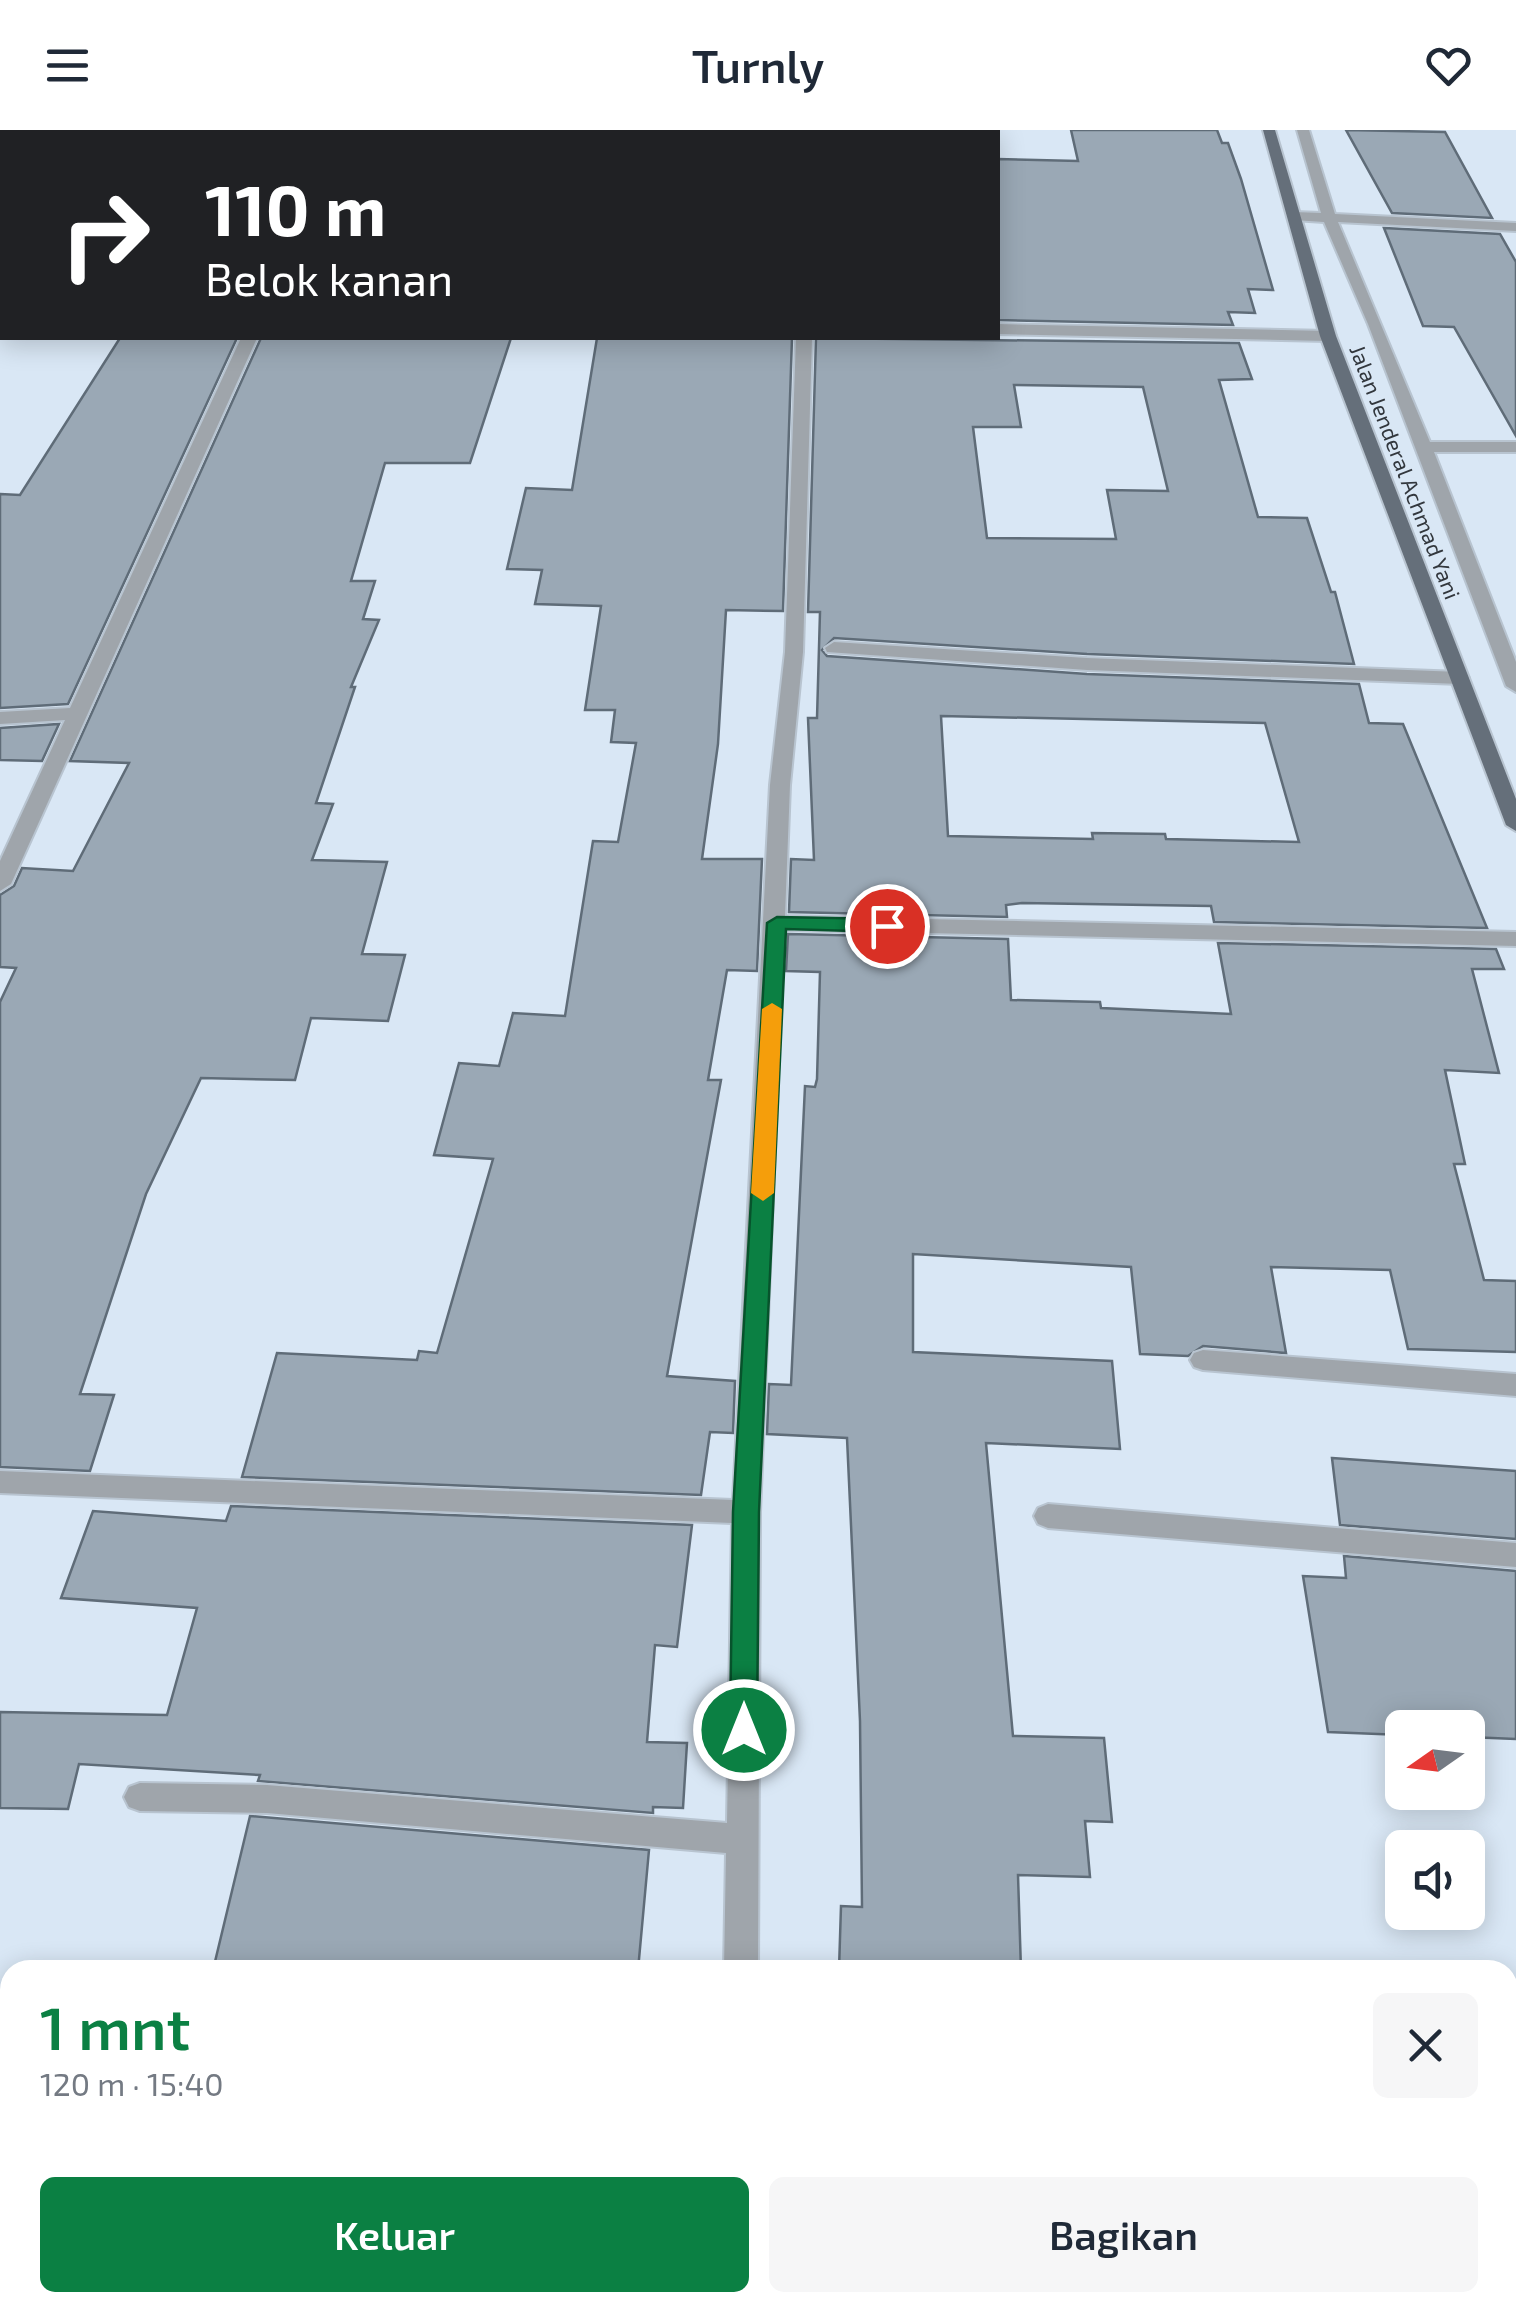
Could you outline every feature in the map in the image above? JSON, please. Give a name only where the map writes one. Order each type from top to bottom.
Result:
[{"type":"main road","name":"Jalan Jenderal Achmad Yani","points":[[1269,130],[1328,336],[1516,825]]},
{"type":"street","points":[[1303,130],[1329,217],[1424,447],[1516,686]]},
{"type":"street","points":[[1294,216],[1516,226]]},
{"type":"street","points":[[1000,329],[1328,336]]},
{"type":"street","points":[[0,884],[248,340]]},
{"type":"street","points":[[742,1960],[746,1512],[777,923],[780,785],[794,652],[804,340]]},
{"type":"street","points":[[1424,447],[1516,447]]},
{"type":"street","points":[[834,648],[1087,664],[1460,678]]},
{"type":"street","points":[[0,718],[76,714]]},
{"type":"street","points":[[777,923],[1516,939]]},
{"type":"street","points":[[1203,1360],[1516,1385]]},
{"type":"street","points":[[0,1482],[746,1512]]},
{"type":"street","points":[[1048,1516],[1516,1556]]},
{"type":"street","points":[[140,1797],[267,1800],[742,1839]]},
{"type":"building","points":[[1071,130],[1217,130],[1222,143],[1228,143],[1241,179],[1273,290],[1248,289],[1255,313],[1228,312],[1233,325],[1000,320],[1000,159],[1078,161]]},
{"type":"building","points":[[1346,130],[1445,132],[1492,218],[1392,213]]},
{"type":"building","points":[[1384,228],[1500,234],[1516,262],[1516,436],[1454,327],[1423,326]]},
{"type":"building","points":[[119,340],[236,340],[68,704],[0,708],[0,494],[20,495]]},
{"type":"building","points":[[260,340],[510,340],[470,463],[385,463],[351,581],[375,581],[363,619],[379,620],[351,687],[355,687],[316,803],[333,804],[312,860],[387,862],[362,954],[405,955],[388,1021],[311,1018],[295,1080],[201,1078],[146,1194],[80,1394],[114,1395],[90,1471],[0,1467],[0,1002],[16,968],[0,967],[0,895],[14,886],[22,868],[73,871],[129,763],[70,761]]},
{"type":"building","points":[[597,340],[792,340],[783,611],[726,610],[718,744],[702,859],[762,859],[757,971],[727,970],[708,1080],[721,1080],[667,1376],[735,1381],[733,1433],[710,1432],[701,1495],[242,1477],[277,1353],[417,1360],[419,1351],[437,1353],[493,1159],[434,1155],[459,1063],[499,1066],[513,1013],[565,1016],[593,841],[618,842],[636,743],[611,742],[615,710],[585,710],[601,606],[535,604],[542,570],[507,569],[526,488],[572,490]]},
{"type":"building","points":[[816,340],[1239,343],[1252,379],[1219,380],[1258,517],[1307,518],[1331,592],[1335,592],[1354,664],[1087,654],[834,638],[822,650],[827,656],[1087,674],[1359,684],[1369,723],[1403,724],[1487,928],[1214,922],[1211,906],[1022,903],[1006,905],[1007,917],[789,912],[791,859],[814,860],[808,718],[817,718],[820,612],[808,612]],"holes":[[[1014,385],[1143,387],[1168,491],[1107,490],[1116,539],[987,538],[973,427],[1021,427]],[[941,716],[1265,723],[1299,842],[1166,839],[1165,834],[1092,833],[1093,839],[948,836]]]},
{"type":"building","points":[[59,724],[42,761],[0,760],[0,728]]},
{"type":"building","points":[[788,934],[1008,939],[1011,1000],[1100,1002],[1101,1008],[1231,1014],[1218,943],[1496,949],[1504,969],[1472,969],[1499,1073],[1445,1070],[1465,1164],[1454,1164],[1484,1280],[1516,1281],[1516,1352],[1408,1349],[1390,1270],[1271,1267],[1286,1353],[1203,1346],[1188,1356],[1140,1354],[1131,1267],[913,1254],[913,1352],[1112,1361],[1120,1449],[986,1443],[1013,1736],[1104,1738],[1112,1822],[1085,1821],[1090,1877],[1018,1875],[1021,1960],[839,1960],[841,1906],[862,1907],[860,1721],[847,1438],[767,1434],[769,1384],[791,1385],[805,1086],[815,1087],[817,1079],[820,972],[786,971]]},
{"type":"building","points":[[1332,1458],[1516,1471],[1516,1539],[1340,1525]]},
{"type":"building","points":[[231,1506],[692,1525],[677,1647],[655,1645],[647,1742],[687,1743],[683,1808],[653,1807],[653,1813],[258,1781],[260,1775],[79,1764],[68,1809],[0,1808],[0,1712],[167,1715],[197,1608],[61,1598],[93,1511],[226,1521]]},
{"type":"building","points":[[1344,1556],[1516,1571],[1516,1739],[1485,1738],[1485,1710],[1385,1710],[1385,1734],[1328,1732],[1303,1576],[1346,1578]]},
{"type":"building","points":[[250,1816],[649,1850],[639,1960],[215,1960]]},
{"type":"slow traffic","points":[[763,1193],[772,1009]]},
{"type":"route","points":[[744,1730],[746,1512],[777,923],[887,926]]}]
